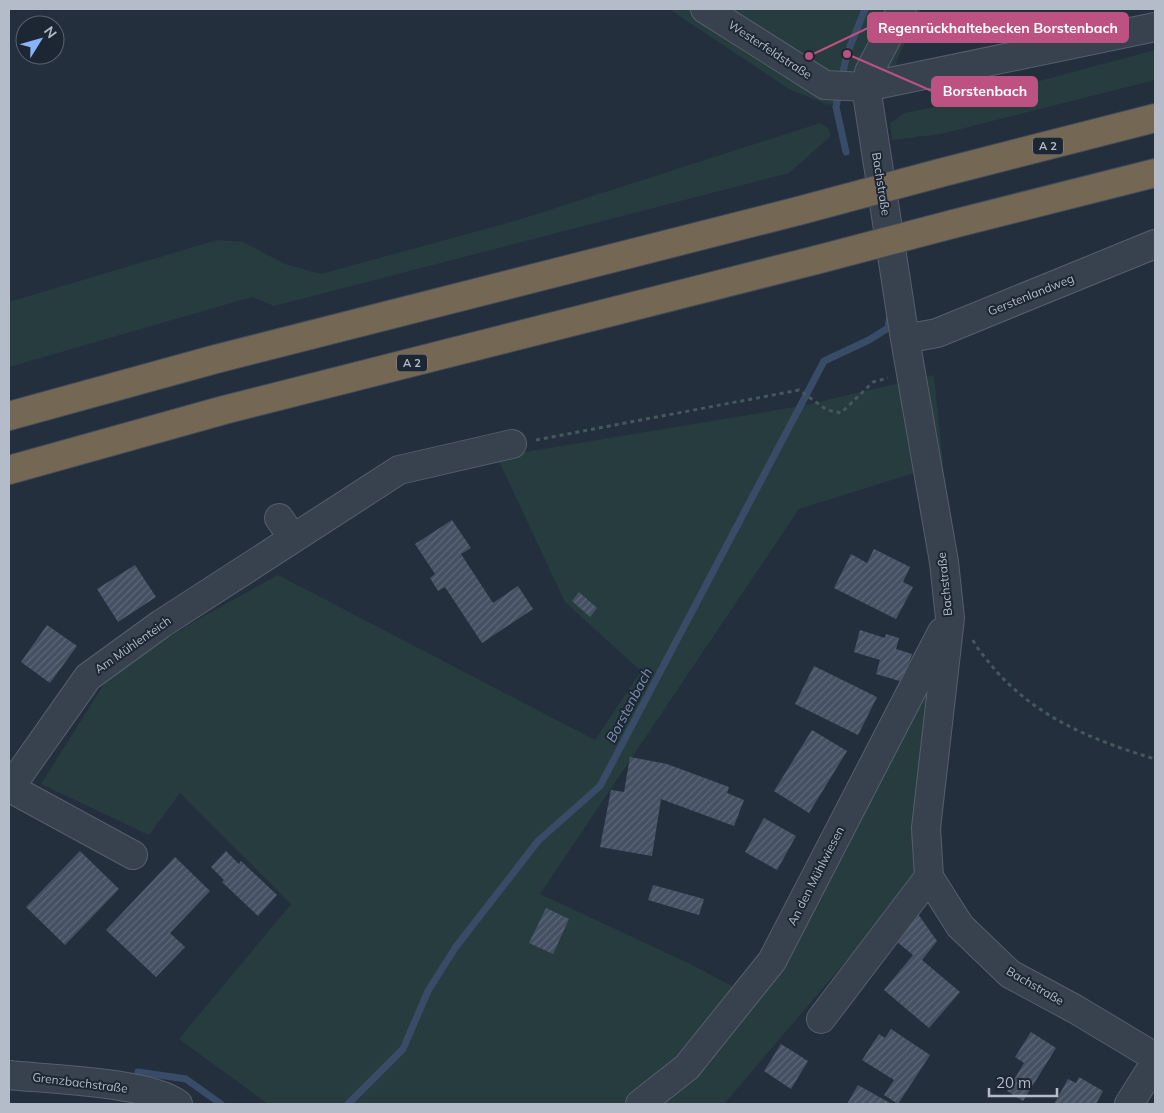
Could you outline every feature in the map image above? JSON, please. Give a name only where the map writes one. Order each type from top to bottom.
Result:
[{"type":"highway","name":"A 2","points":[[9,416],[226,356],[1155,118]]},
{"type":"highway","name":"A 2","points":[[9,470],[224,410],[1155,173]]},
{"type":"street","name":"Westerfeldstraße","points":[[705,9],[825,86],[863,86],[1155,27]]},
{"type":"street","name":"Bachstraße","points":[[902,9],[863,86],[904,339],[944,562],[950,618],[926,828],[929,878],[960,926],[1010,974],[1075,1009],[1155,1057]]},
{"type":"street","name":"Gerstenlandweg","points":[[904,339],[937,333],[1155,244]]},
{"type":"street","name":"Am Mühlenteich","points":[[9,788],[88,677],[161,624],[286,528],[399,470],[512,444]]},
{"type":"street","name":"An den Mühlwiesen","points":[[640,1104],[687,1067],[772,961],[950,618]]},
{"type":"street","points":[[9,788],[134,855]]},
{"type":"street","points":[[821,1019],[929,878]]},
{"type":"street","points":[[1129,1104],[1155,1063]]},
{"type":"street","name":"Grenzbachstraße","points":[[9,1075],[110,1084],[170,1098],[178,1104]]},
{"type":"path","points":[[512,444],[799,390],[827,410],[841,413],[873,382],[910,372]]},
{"type":"path","points":[[972,637],[1001,676],[1030,703],[1068,727],[1155,759]]},
{"type":"green space","points":[[669,9],[921,9],[896,62],[902,77],[829,105],[789,89]]},
{"type":"green space","points":[[1155,50],[1155,80],[941,134],[892,140],[890,123],[905,113],[972,99]]},
{"type":"green space","points":[[820,123],[828,128],[831,136],[789,173],[274,306],[252,297],[9,367],[9,302],[217,240],[243,242],[285,264],[321,274],[518,220]]},
{"type":"green space","points":[[934,375],[943,464],[799,509],[540,894],[686,962],[753,997],[946,638],[923,871],[724,1104],[268,1104],[179,1039],[291,904],[180,793],[149,835],[41,784],[111,673],[202,617],[278,575],[595,740],[641,671],[565,602],[498,459],[513,454],[801,406]]},
{"type":"building","points":[[452,520],[471,548],[461,554],[493,603],[518,586],[533,609],[482,643],[445,587],[438,591],[430,578],[435,574],[415,544]]},
{"type":"building","points":[[874,549],[910,567],[903,582],[913,587],[896,619],[834,588],[851,554],[867,563]]},
{"type":"building","points":[[135,565],[156,597],[118,622],[97,589]]},
{"type":"building","points":[[579,592],[597,608],[590,617],[572,601]]},
{"type":"building","points":[[47,625],[77,646],[50,683],[21,662]]},
{"type":"building","points":[[860,630],[885,638],[886,634],[899,638],[896,649],[912,654],[903,682],[876,674],[880,660],[854,652]]},
{"type":"building","points":[[814,666],[877,697],[858,735],[795,704]]},
{"type":"building","points":[[812,730],[847,751],[809,813],[774,791]]},
{"type":"building","points":[[630,757],[667,764],[729,787],[727,793],[744,800],[734,826],[661,799],[652,856],[600,847],[611,790],[624,792]]},
{"type":"building","points":[[764,818],[796,836],[777,870],[745,852]]},
{"type":"building","points":[[80,851],[119,889],[65,945],[26,907]]},
{"type":"building","points":[[226,851],[239,864],[241,861],[277,895],[258,916],[222,882],[224,880],[211,867]]},
{"type":"building","points":[[175,857],[210,891],[170,933],[185,947],[156,977],[106,930]]},
{"type":"building","points":[[653,885],[704,899],[699,915],[648,900]]},
{"type":"building","points":[[546,908],[569,919],[553,954],[529,943]]},
{"type":"building","points":[[918,914],[937,941],[922,960],[960,992],[929,1028],[884,990],[913,955],[896,941]]},
{"type":"building","points":[[891,1029],[930,1055],[898,1104],[884,1095],[894,1080],[862,1060],[879,1034],[885,1038]]},
{"type":"building","points":[[1031,1032],[1056,1048],[1023,1101],[1007,1091],[1024,1063],[1015,1057]]},
{"type":"building","points":[[781,1044],[808,1061],[791,1089],[764,1071]]},
{"type":"building","points":[[1079,1077],[1103,1091],[1096,1104],[1054,1104],[1068,1079],[1076,1083]]},
{"type":"building","points":[[858,1085],[890,1103],[847,1104]]},
{"type":"waterway","name":"Borstenbach","points":[[841,81],[847,54],[865,9]]},
{"type":"waterway","name":"Borstenbach","points":[[839,91],[836,107],[846,152]]},
{"type":"waterway","name":"Borstenbach","points":[[348,1104],[403,1049],[428,991],[455,948],[538,841],[600,786],[824,361],[869,340],[888,328],[890,314]]},
{"type":"waterway","points":[[138,1072],[186,1079],[221,1104]]},
{"type":"place","name":"Borstenbach","points":[[847,54]]},
{"type":"place","name":"Regenrückhaltebecken Borstenbach","points":[[809,56]]}]
